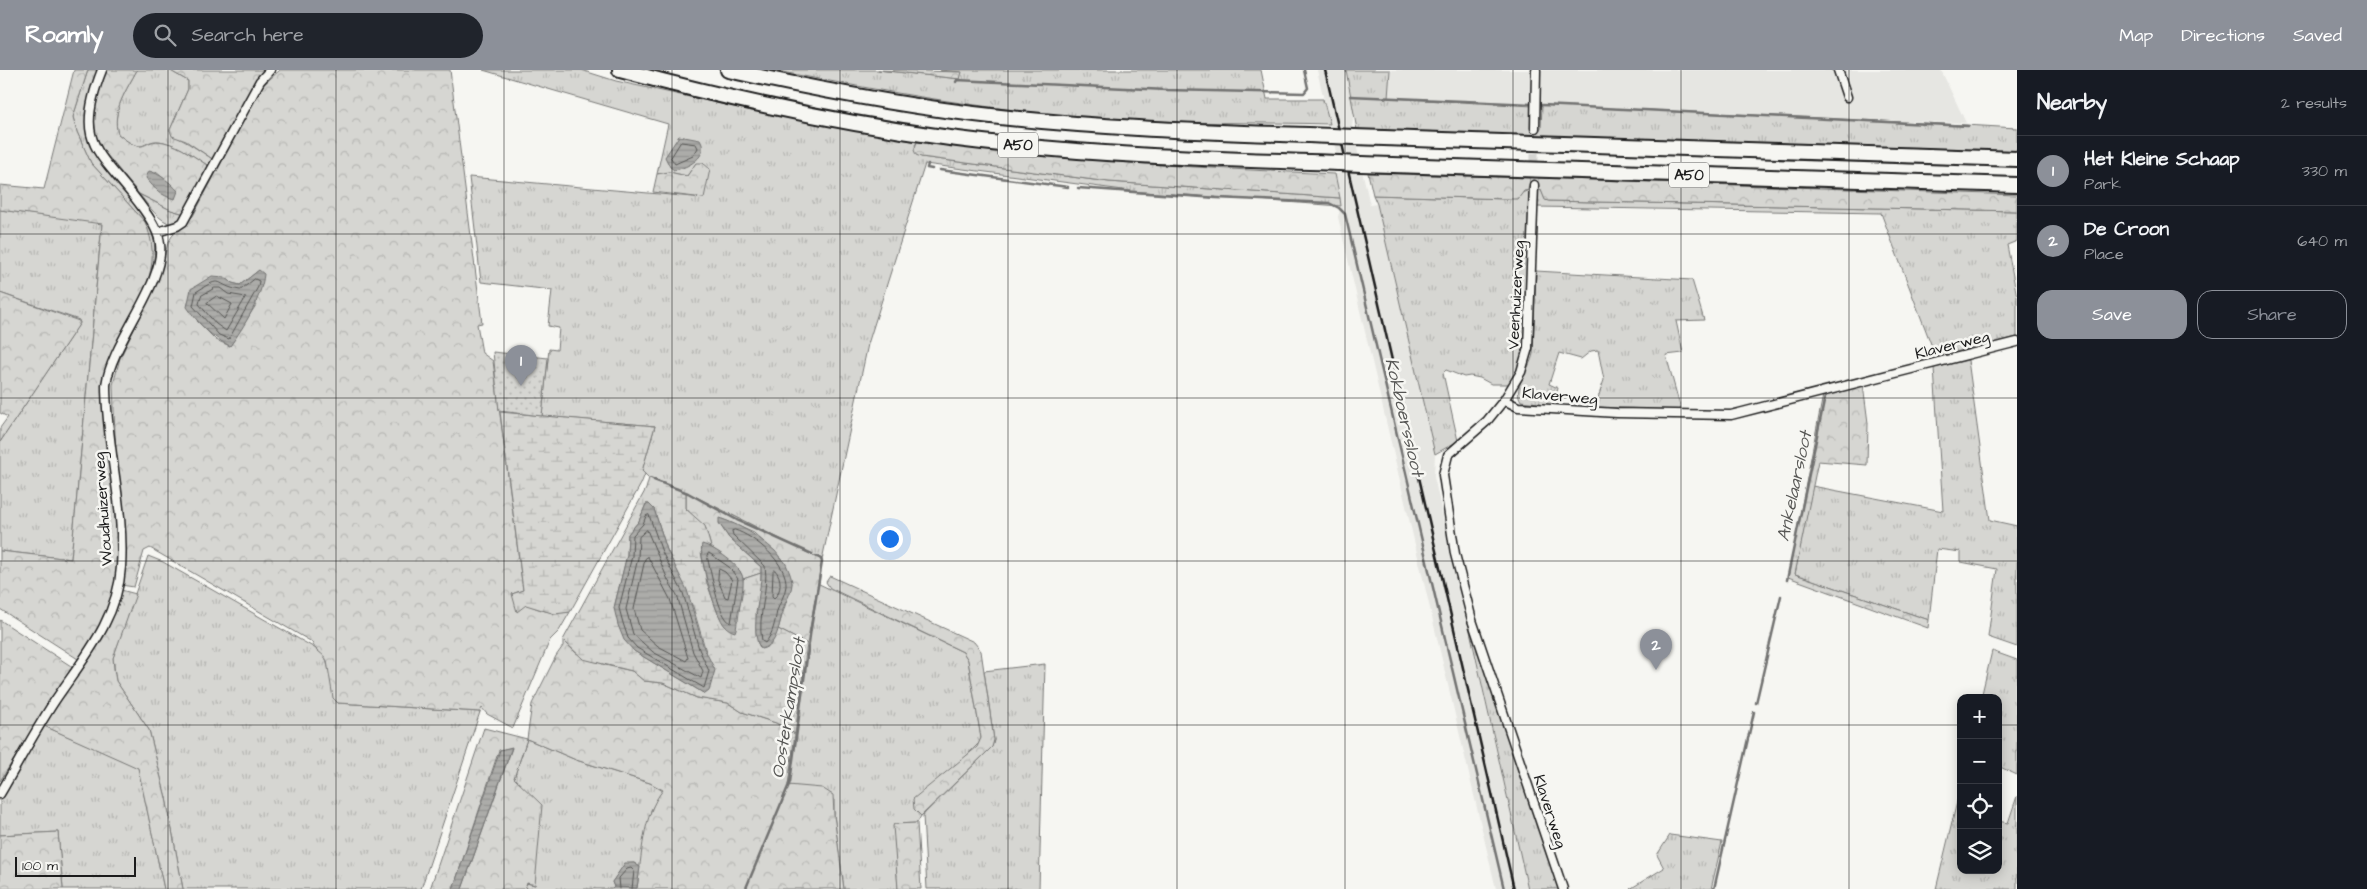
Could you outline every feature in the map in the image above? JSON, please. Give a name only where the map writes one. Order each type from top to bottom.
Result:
[{"type":"highway","name":"A50","points":[[620,70],[756,105],[950,138],[1087,152],[1361,164],[2017,185]]},
{"type":"highway","name":"A50","points":[[728,70],[888,102],[1000,117],[1110,127],[2017,159]]},
{"type":"street","name":"Woudhuizerweg","points":[[0,794],[54,702],[87,657],[114,603],[120,576],[121,554],[106,385],[111,363],[147,292],[158,263],[161,247],[157,232],[140,205],[105,162],[92,141],[88,114],[94,90],[102,70]]},
{"type":"street","points":[[157,232],[177,226],[183,222],[260,81],[270,70]]},
{"type":"street","points":[[1535,128],[1536,70]]},
{"type":"street","points":[[1838,70],[1847,97]]},
{"type":"street","name":"Veenhuizerweg","points":[[1504,400],[1521,372],[1527,355],[1534,185]]},
{"type":"street","name":"Klaverweg","points":[[1563,889],[1472,620],[1455,554],[1443,475],[1448,455],[1487,421],[1504,400],[1518,407],[1723,416],[2017,342]]},
{"type":"shaded area","points":[[1317,70],[1941,70],[1966,123],[1355,105],[1352,127],[1370,205],[1377,204],[1435,454],[1434,477],[1528,889],[1496,889],[1338,217],[1341,206],[1335,174],[1341,173]]},
{"type":"green space","points":[[74,70],[88,70],[73,117],[77,132],[91,163],[145,222],[152,245],[151,266],[146,285],[108,363],[103,384],[119,561],[112,603],[83,659],[78,659],[0,609],[0,551],[71,559],[102,224],[0,210],[0,185],[44,189]]},
{"type":"green space","points":[[88,70],[99,70],[91,90],[86,111],[86,127],[90,141],[96,156],[114,182],[149,224],[155,251],[151,273],[151,247],[145,222],[91,163],[77,132],[73,117]]},
{"type":"green space","points":[[107,70],[137,70],[118,109],[116,125],[118,134],[135,145],[144,146],[157,141],[176,146],[210,167],[185,214],[171,210],[139,194],[103,150],[96,136],[94,119],[96,100]],"holes":[[[156,172],[173,186],[154,188]]]},
{"type":"green space","points":[[137,70],[169,70],[188,81],[188,89],[170,130],[172,135],[214,160],[210,167],[176,146],[157,141],[140,146],[135,145],[118,134],[116,125],[118,109]]},
{"type":"green space","points":[[169,70],[266,70],[253,86],[214,160],[186,141],[172,136],[170,130],[188,89],[188,81]]},
{"type":"green space","points":[[280,70],[450,70],[482,323],[477,324],[482,353],[493,361],[523,590],[512,594],[532,607],[554,612],[570,612],[559,631],[550,640],[513,728],[487,714],[482,708],[480,712],[338,703],[333,698],[327,661],[312,642],[150,548],[144,551],[134,587],[121,585],[113,385],[120,358],[157,283],[168,243],[172,236],[193,216],[262,86]],"holes":[[[259,270],[256,305],[230,346],[216,340],[197,321],[225,277],[232,283],[240,285]]]},
{"type":"green space","points":[[483,70],[581,70],[616,81],[754,111],[917,142],[915,145],[921,157],[1109,182],[1340,198],[1341,206],[1131,191],[925,164],[868,344],[822,560],[686,492],[649,478],[642,471],[655,426],[542,416],[549,349],[557,350],[559,328],[548,326],[552,290],[481,282],[469,177],[704,198],[696,163],[687,176],[669,172],[657,174],[668,124]]},
{"type":"green space","points":[[772,70],[878,70],[960,79],[961,72],[940,70],[1261,70],[1267,99],[1323,99],[1330,124],[1168,122],[1070,116],[942,100]]},
{"type":"green space","points":[[878,70],[962,72],[960,79]]},
{"type":"green space","points":[[1346,70],[1390,70],[1388,98],[1533,106],[1532,128],[1541,129],[1542,105],[1965,125],[2017,128],[2017,151],[1357,130]]},
{"type":"green space","points":[[917,142],[1021,154],[1126,163],[1335,174],[1340,198],[1109,182],[921,157],[916,155],[914,150]]},
{"type":"green space","points":[[696,163],[703,163],[710,169],[704,198],[653,192],[657,174],[669,172],[687,176]]},
{"type":"green space","points":[[1368,173],[1530,178],[1529,190],[1524,191],[1518,199],[1373,195]]},
{"type":"green space","points":[[1538,178],[2017,195],[2017,211],[1548,201],[1545,200],[1541,190],[1537,190]]},
{"type":"green space","points":[[1529,190],[1525,350],[1519,369],[1510,384],[1491,384],[1480,378],[1464,377],[1446,370],[1443,373],[1458,441],[1435,454],[1377,204],[1373,195],[1507,199]]},
{"type":"green space","points":[[1537,190],[1541,190],[1545,199],[1549,201],[2017,211],[2017,241],[2007,245],[2017,297],[2017,337],[1936,357],[1881,213],[1537,207]]},
{"type":"green space","points":[[139,194],[171,210],[185,214],[174,225],[168,223],[154,212]]},
{"type":"green space","points":[[0,210],[102,223],[71,559],[0,551],[0,442],[80,323],[79,320],[0,293]]},
{"type":"green space","points":[[1536,271],[1692,280],[1704,320],[1676,321],[1683,353],[1666,355],[1681,410],[1595,407],[1604,380],[1598,350],[1591,351],[1581,359],[1559,353],[1549,384],[1558,388],[1554,405],[1521,401],[1519,396],[1520,384],[1533,354]]},
{"type":"green space","points":[[0,293],[79,321],[80,323],[0,442],[0,428],[8,417],[0,413]]},
{"type":"green space","points":[[493,352],[548,358],[542,416],[499,411]]},
{"type":"green space","points":[[1968,360],[1990,520],[2017,526],[2017,647],[1988,637],[1997,569],[1961,562],[1961,552],[1937,549],[1929,620],[1795,574],[1812,486],[1943,511],[1934,368]]},
{"type":"green space","points":[[1863,384],[1868,423],[1867,465],[1818,461],[1795,574],[1929,620],[1928,628],[1788,577],[1823,395]]},
{"type":"green space","points":[[500,412],[655,426],[642,471],[645,474],[641,484],[570,612],[555,614],[526,605],[517,612],[512,594],[523,590]]},
{"type":"green space","points":[[649,478],[686,492],[686,509],[705,526],[711,547],[708,546],[701,552],[707,583],[718,614],[738,621],[743,579],[761,573],[761,592],[756,612],[758,644],[770,646],[778,629],[807,644],[795,734],[776,723],[742,712],[728,703],[697,698],[663,683],[644,681],[632,671],[583,659],[563,640],[646,489]],"holes":[[[646,504],[649,504],[654,509],[667,550],[693,607],[707,655],[705,694],[634,651],[614,608],[627,555],[628,534],[639,521]]]},
{"type":"green space","points":[[686,492],[822,560],[807,644],[778,629],[792,583],[785,562],[754,533],[722,519],[719,523],[729,538],[761,567],[761,573],[743,579],[740,571],[733,564],[711,547],[707,533],[686,508]]},
{"type":"green space","points":[[148,556],[163,562],[313,647],[325,656],[338,703],[480,712],[421,889],[183,889],[166,798],[149,730],[116,681],[113,658]]},
{"type":"green space","points":[[830,576],[974,642],[981,651],[994,740],[992,747],[921,816],[914,809],[913,799],[977,747],[981,738],[968,660],[963,652],[830,588],[826,582]]},
{"type":"green space","points":[[817,583],[963,652],[968,660],[981,738],[979,743],[914,809],[921,816],[917,823],[894,824],[898,889],[844,889],[834,815],[834,800],[788,785]]},
{"type":"green space","points":[[121,590],[136,594],[113,658],[116,681],[149,730],[166,798],[183,889],[164,889],[138,768],[42,725],[67,686]]},
{"type":"green space","points":[[1467,618],[1560,889],[1528,889]]},
{"type":"green space","points":[[0,620],[71,666],[72,669],[0,781]]},
{"type":"green space","points":[[563,640],[576,653],[605,665],[632,671],[644,681],[663,683],[697,698],[728,703],[742,712],[776,723],[795,734],[788,785],[822,788],[833,795],[844,889],[612,889],[614,887],[637,888],[647,824],[656,800],[663,790],[650,783],[576,760],[527,739],[532,704],[563,646]]},
{"type":"green space","points":[[1992,651],[2017,660],[2017,775],[2002,768],[2002,694],[1982,694]]},
{"type":"green space","points":[[1045,664],[1039,889],[927,889],[923,815],[992,747],[994,740],[984,671]]},
{"type":"green space","points":[[42,725],[138,767],[164,889],[63,889],[58,832],[0,835],[0,799]]},
{"type":"green space","points":[[484,728],[527,739],[514,778],[542,805],[535,885],[527,883],[525,889],[462,889],[512,748],[499,750],[453,889],[430,889]]},
{"type":"green space","points":[[527,739],[576,760],[650,783],[663,791],[651,810],[640,867],[634,863],[625,864],[612,882],[614,887],[612,889],[525,889],[526,883],[535,885],[514,778]]},
{"type":"green space","points":[[2017,796],[2017,889],[1936,889],[1957,802],[1957,874],[2002,874],[2002,822],[2008,823]]},
{"type":"green space","points":[[917,823],[921,889],[898,889],[893,826],[894,824]]},
{"type":"green space","points":[[58,832],[63,889],[0,889],[0,835]]},
{"type":"green space","points":[[1670,835],[1722,842],[1711,889],[1630,889],[1664,868],[1657,855]]},
{"type":"water","points":[[679,136],[700,140],[702,151],[700,156],[691,164],[674,170],[670,167],[665,157]]},
{"type":"water","points":[[149,171],[161,176],[178,191],[175,199],[162,194],[152,186],[146,178]]},
{"type":"water","points":[[259,270],[264,274],[260,292],[241,330],[230,346],[206,329],[187,307],[191,289],[212,276],[225,277],[232,283],[240,285]]},
{"type":"water","points":[[646,504],[649,504],[654,509],[667,550],[687,590],[704,648],[715,670],[709,691],[705,694],[634,651],[624,640],[618,625],[614,608],[627,555],[628,534],[639,521]]},
{"type":"water","points":[[719,518],[742,528],[769,546],[785,562],[791,576],[791,588],[777,633],[767,647],[761,649],[757,641],[756,632],[761,567],[729,538],[719,523]]},
{"type":"water","points":[[702,544],[733,563],[738,568],[743,579],[735,632],[725,626],[717,611],[705,572],[701,550]]},
{"type":"water","points":[[512,747],[462,889],[453,889],[500,750]]},
{"type":"water","points":[[625,863],[634,863],[640,867],[637,888],[614,887],[612,882]]},
{"type":"waterway","points":[[956,82],[957,80],[1167,90],[1304,93],[1308,88],[1304,70]]},
{"type":"waterway","points":[[1350,96],[1532,104]]},
{"type":"waterway","points":[[1542,105],[1968,126]]},
{"type":"waterway","name":"Kokboerssloot","points":[[928,164],[927,168],[932,169]]},
{"type":"waterway","name":"Kokboerssloot","points":[[940,170],[1068,187]]},
{"type":"waterway","name":"Kokboerssloot","points":[[1078,188],[1216,198],[1329,203],[1339,208],[1345,214],[1504,889]]},
{"type":"waterway","name":"Ankelaarsloot","points":[[1787,580],[1825,397]]},
{"type":"waterway","name":"Oosterkampsloot","points":[[654,480],[688,493],[737,520],[812,554]]},
{"type":"waterway","name":"Oosterkampsloot","points":[[746,888],[790,782],[822,562],[816,556]]},
{"type":"waterway","name":"Ankelaarsloot","points":[[1756,703],[1781,596]]},
{"type":"waterway","name":"Ankelaarsloot","points":[[1714,889],[1754,712]]},
{"type":"tunnel","points":[[1534,185],[1535,128]]},
{"type":"railway","points":[[1325,70],[1514,889]]},
{"type":"place","name":"Het Kleine Schaap","points":[[521,386]]},
{"type":"place","name":"De Croon","points":[[1656,670]]}]
